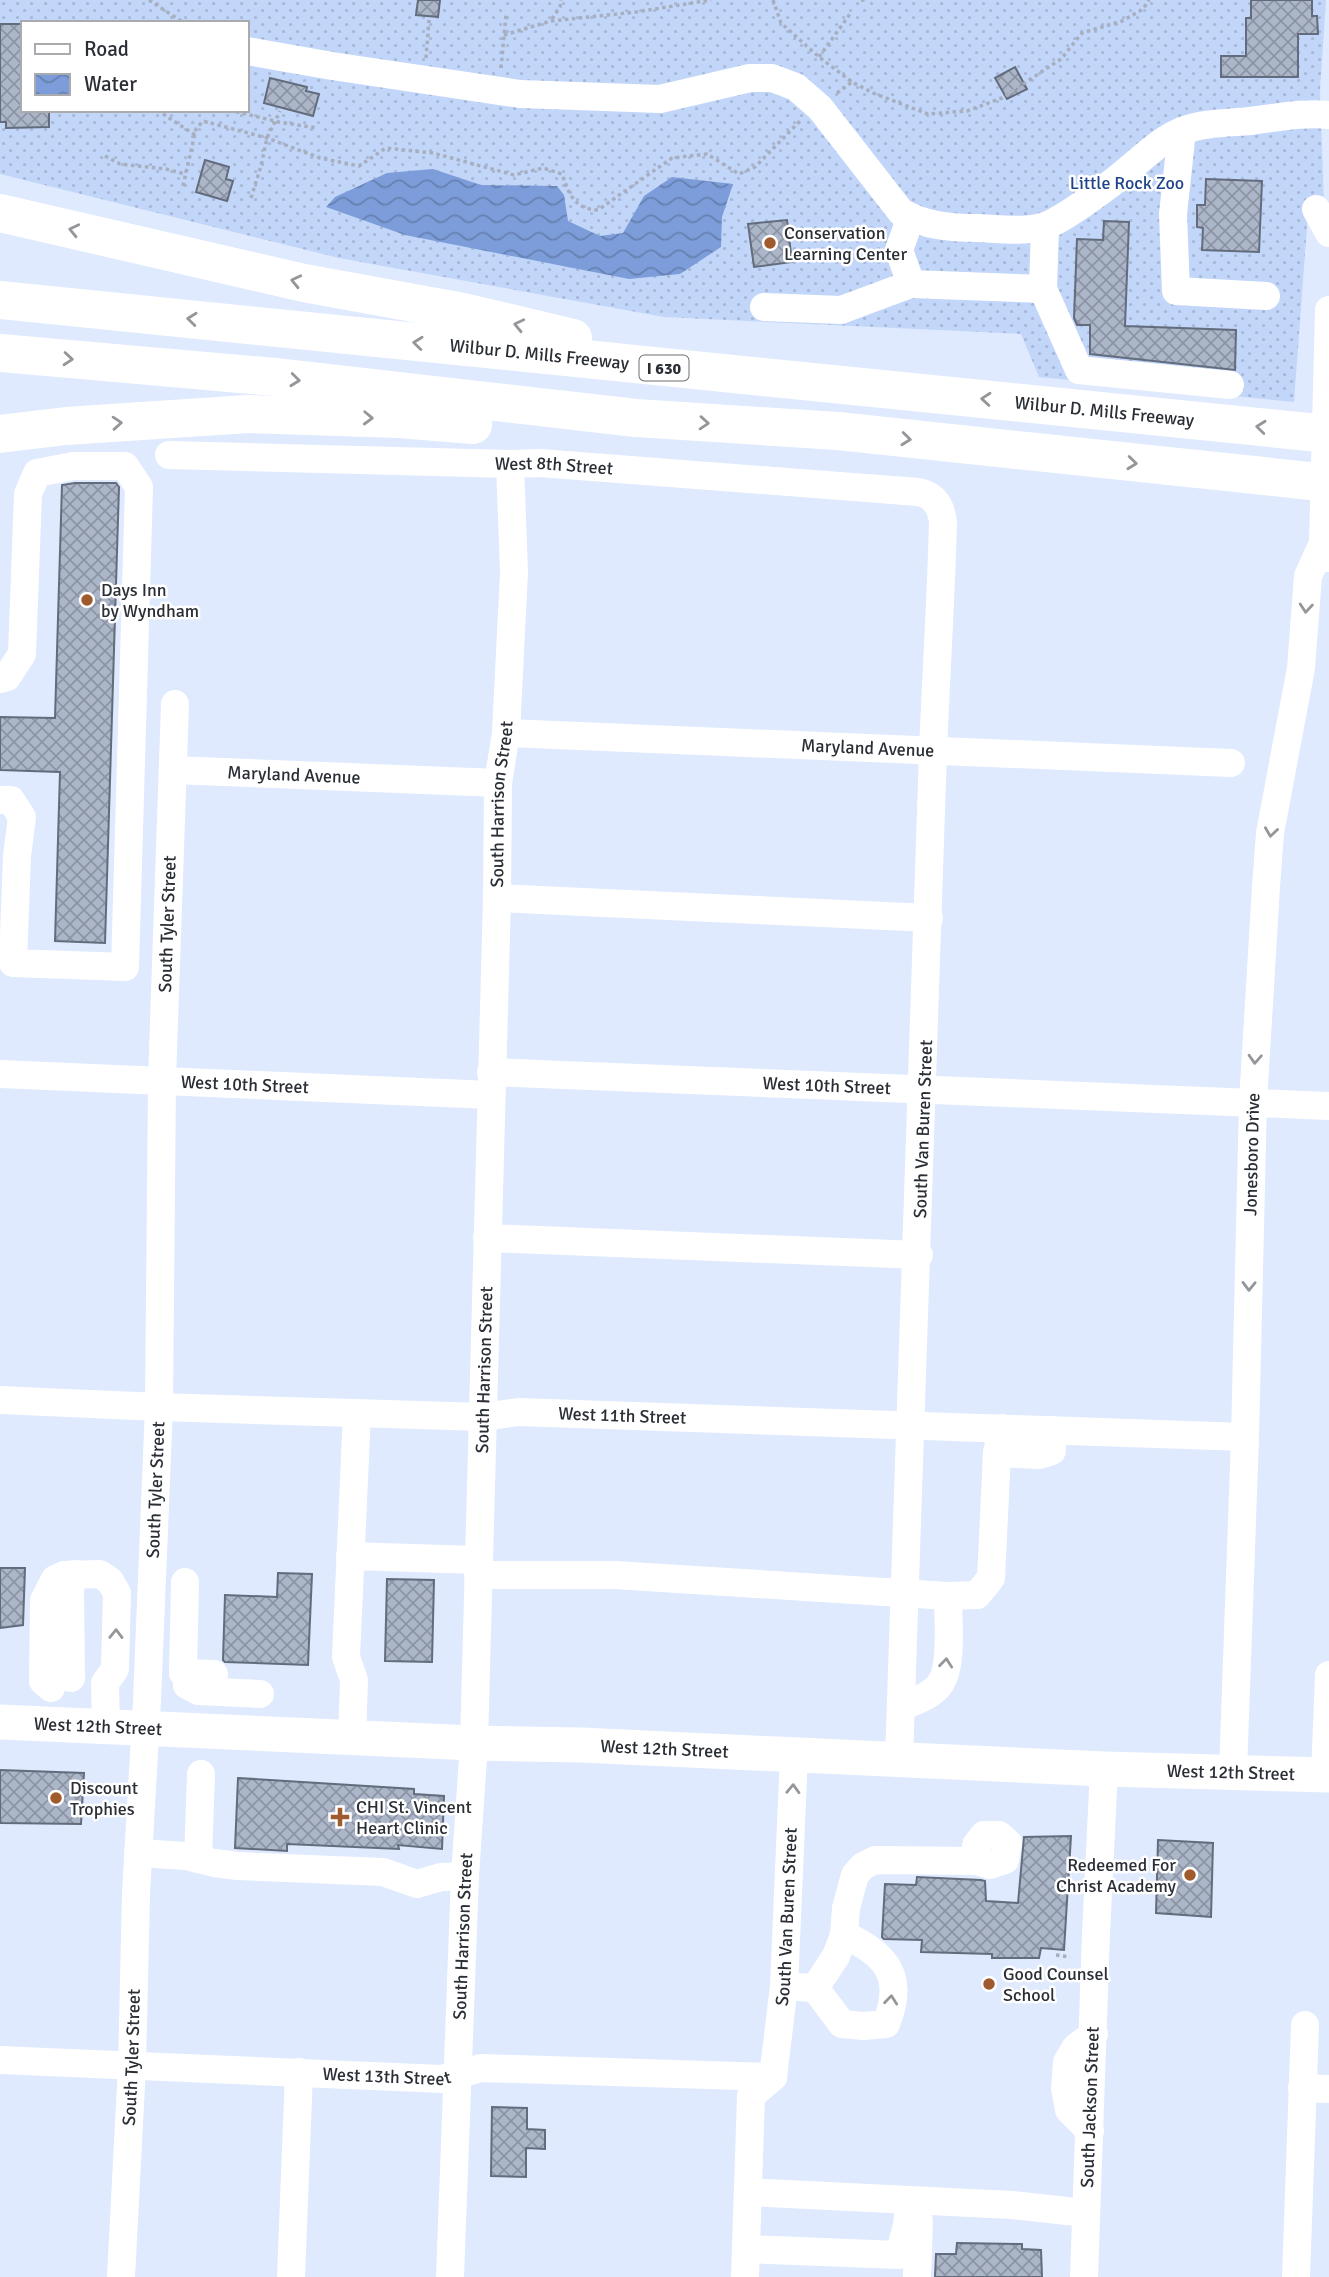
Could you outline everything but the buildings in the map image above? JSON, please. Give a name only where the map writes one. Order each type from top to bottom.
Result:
[{"type":"highway","points":[[0,213],[304,283],[463,312],[728,374]]},
{"type":"highway","name":"Wilbur D. Mills Freeway","points":[[0,300],[1329,434]]},
{"type":"highway","points":[[0,353],[275,377],[636,418],[838,431],[1329,484]]},
{"type":"highway","points":[[0,434],[66,426],[248,414],[399,419],[550,431],[636,418]]},
{"type":"main road","name":"West 12th Street","points":[[0,1722],[55,1697],[106,1703],[146,1729],[581,1745],[1104,1769],[1327,1775]]},
{"type":"street","points":[[248,51],[520,94],[660,99],[750,78],[772,78],[796,88],[817,106],[901,212],[931,224],[965,228],[1019,230],[1053,223],[1125,173],[1163,141],[1182,131],[1219,123],[1274,117],[1329,115]]},
{"type":"street","points":[[1182,131],[1173,214],[1176,291],[1266,296]]},
{"type":"street","points":[[911,218],[899,250],[911,284]]},
{"type":"street","points":[[1045,226],[1043,289],[1079,370],[1230,386]]},
{"type":"street","points":[[764,307],[841,310],[911,284],[1043,289]]},
{"type":"street","name":"Jonesboro Drive","points":[[1233,1772],[1253,1102],[1270,833],[1301,668],[1308,576],[1326,551],[1329,310]]},
{"type":"street","name":"West 8th Street","points":[[169,455],[616,467],[904,491],[929,495],[935,501]]},
{"type":"street","name":"South Harrison Street","points":[[450,2277],[465,1875],[474,1743],[498,783],[506,733],[514,572],[510,464]]},
{"type":"street","points":[[0,679],[6,677],[22,654],[13,549],[37,473],[73,466],[125,466],[139,487],[125,967],[13,963],[17,856],[22,817],[11,800],[0,800]]},
{"type":"street","name":"South Van Buren Street","points":[[899,1759],[919,1255],[933,751],[941,610],[943,522],[942,512],[935,501]]},
{"type":"street","name":"South Tyler Street","points":[[121,2277],[159,1408],[162,1080],[175,704]]},
{"type":"street","name":"Maryland Avenue","points":[[506,733],[1231,763]]},
{"type":"street","name":"Maryland Avenue","points":[[173,770],[498,783]]},
{"type":"street","points":[[497,898],[929,918]]},
{"type":"street","name":"West 10th Street","points":[[0,1074],[162,1080],[924,1090],[1329,1106]]},
{"type":"street","points":[[487,1238],[919,1255]]},
{"type":"street","name":"West 11th Street","points":[[0,1400],[159,1408],[484,1417],[518,1412],[913,1425],[999,1440],[1052,1430],[1245,1437]]},
{"type":"street","points":[[352,1738],[354,1680],[346,1657],[357,1413]]},
{"type":"street","points":[[350,1556],[478,1567],[948,1596],[977,1595],[990,1578],[999,1440]]},
{"type":"street","points":[[100,1574],[110,1581],[117,1593],[115,1669],[106,1703],[80,1682],[55,1697],[43,1681],[44,1600],[55,1578],[64,1575],[100,1574]]},
{"type":"street","points":[[110,1581],[152,1583]]},
{"type":"street","points":[[185,1582],[184,1681],[198,1691],[260,1694]]},
{"type":"street","points":[[902,1707],[940,1686],[947,1671],[948,1596]]},
{"type":"street","points":[[183,1672],[260,1675],[260,1734]]},
{"type":"street","points":[[1327,1775],[1329,1675]]},
{"type":"street","name":"South Van Buren Street","points":[[773,2077],[784,1986],[794,1755]]},
{"type":"street","name":"South Jackson Street","points":[[1084,2277],[1104,1769]]},
{"type":"street","points":[[198,1859],[201,1773]]},
{"type":"street","points":[[138,1853],[186,1856],[238,1866],[383,1872],[417,1884],[441,1877],[465,1875]]},
{"type":"street","points":[[816,1988],[836,1956],[844,1935],[846,1908],[855,1875],[863,1866],[875,1860],[977,1861]]},
{"type":"street","points":[[816,1988],[842,2024],[886,2024],[894,1997],[888,1965],[867,1945],[844,1935]]},
{"type":"street","points":[[784,1986],[816,1988]]},
{"type":"street","points":[[1296,2277],[1315,2089],[1305,2025]]},
{"type":"street","name":"West 13th Street","points":[[0,2060],[442,2079],[481,2068],[773,2077]]},
{"type":"street","points":[[291,2277],[299,2072]]},
{"type":"street","points":[[745,2277],[751,2096],[773,2077]]},
{"type":"street","points":[[748,2192],[1012,2206],[1086,2213]]},
{"type":"street","points":[[746,2249],[898,2255],[914,2200]]},
{"type":"street","points":[[914,2200],[918,2277]]},
{"type":"path","points":[[149,0],[181,21]]},
{"type":"path","points":[[551,21],[561,8],[561,0]]},
{"type":"path","points":[[504,35],[551,21],[636,12],[711,0]]},
{"type":"path","points":[[773,0],[781,23],[852,82],[928,114],[967,111],[1002,98],[1061,59],[1082,33],[1122,21],[1143,9],[1149,0]]},
{"type":"path","points":[[498,91],[506,15]]},
{"type":"path","points":[[819,57],[850,15]]},
{"type":"path","points":[[421,80],[428,52],[429,20]]},
{"type":"path","points":[[183,186],[196,129],[203,121],[267,138],[320,158],[359,166],[386,148],[433,153],[514,175],[543,168],[562,174],[571,198],[587,210],[597,211],[673,158],[707,154],[739,174],[755,167],[817,106]]},
{"type":"path","points":[[251,198],[267,138],[280,111]]},
{"type":"path","points":[[160,112],[195,135]]},
{"type":"path","points":[[237,112],[276,122],[317,128]]},
{"type":"path","points":[[105,156],[120,164],[185,174]]},
{"type":"path","points":[[1056,1955],[1074,1957]]},
{"type":"green space","name":"Little Rock Zoo","points":[[0,0],[1326,0],[1320,90],[1324,205],[1308,213],[1294,402],[1039,377],[1021,334],[664,317],[339,258],[0,174]]},
{"type":"water","points":[[433,169],[481,185],[557,186],[564,195],[568,221],[600,236],[623,233],[644,196],[672,177],[733,184],[722,217],[721,247],[680,274],[629,279],[405,235],[326,207],[335,197],[387,173]]},
{"type":"place","name":"Conservation Learning Center","points":[[770,243]]},
{"type":"place","name":"Days Inn by Wyndham","points":[[87,600]]},
{"type":"place","name":"Discount Trophies","points":[[56,1798]]},
{"type":"place","name":"CHI St. Vincent Heart Clinic","points":[[340,1817]]},
{"type":"place","name":"Redeemed For Christ Academy","points":[[1190,1875]]},
{"type":"place","name":"Good Counsel School","points":[[989,1984]]}]
